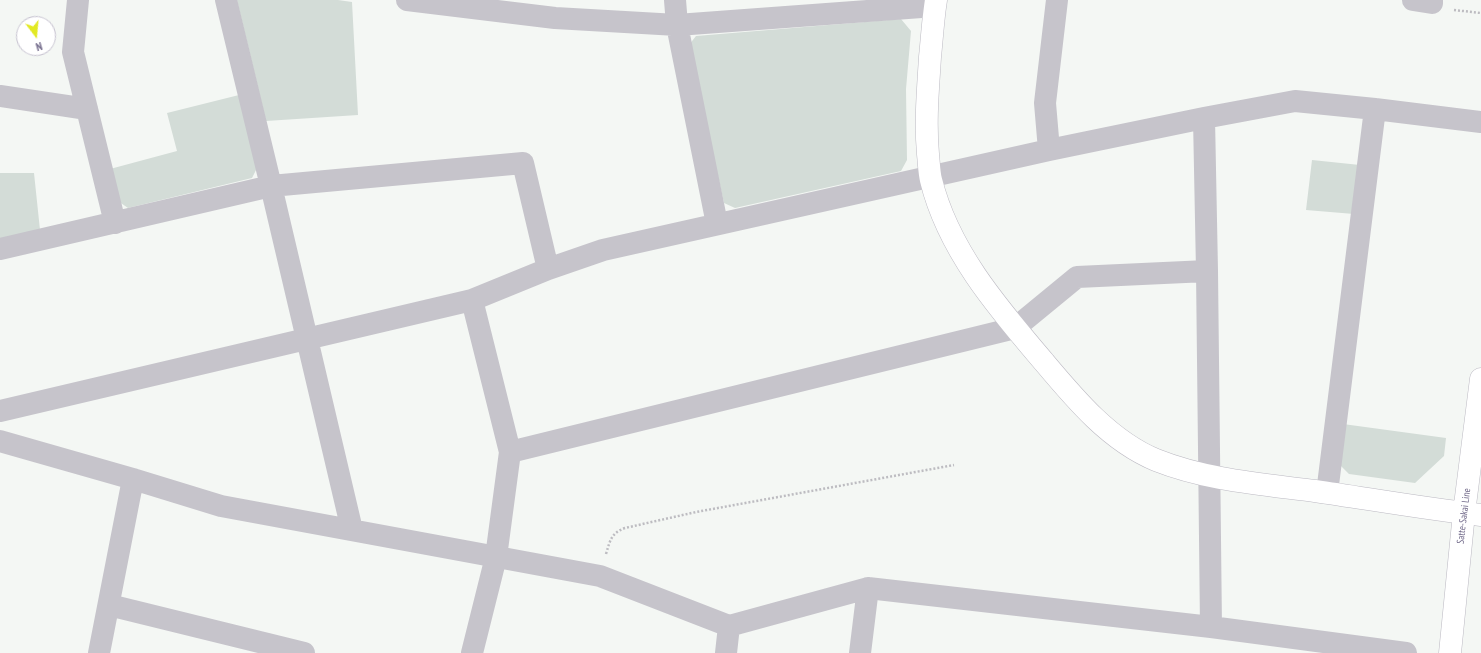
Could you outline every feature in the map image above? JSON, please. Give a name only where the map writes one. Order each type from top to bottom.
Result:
[{"type":"street","points":[[78,0],[73,52],[115,223]]},
{"type":"street","points":[[226,0],[272,186],[352,530]]},
{"type":"street","points":[[407,0],[555,18],[677,25],[935,3],[926,105],[926,135],[930,178],[939,209],[954,241],[983,287],[1064,386],[1112,433],[1132,448],[1154,459],[1209,476],[1473,514]]},
{"type":"street","points":[[675,0],[677,25],[717,224]]},
{"type":"street","points":[[1049,150],[1045,103],[1057,0]]},
{"type":"street","points":[[1413,0],[1432,3],[1432,0]]},
{"type":"street","points":[[0,96],[87,109]]},
{"type":"street","points":[[0,411],[472,300],[548,269],[603,250],[930,178],[1049,150],[1204,118],[1295,101],[1481,122]]},
{"type":"street","points":[[1327,493],[1375,109]]},
{"type":"street","points":[[1204,118],[1211,627]]},
{"type":"street","points":[[0,249],[272,186],[523,163],[548,269]]},
{"type":"street","points":[[510,452],[1015,328],[1077,278],[1207,271]]},
{"type":"street","points":[[472,300],[510,452],[496,556],[472,653]]},
{"type":"street","name":"Satte-Sakai Line","points":[[1450,653],[1473,514],[1481,379]]},
{"type":"street","points":[[0,441],[221,506],[600,576],[729,626],[868,588],[1211,627],[1406,653]]},
{"type":"street","points":[[99,653],[133,479]]},
{"type":"street","points":[[860,653],[868,588]]},
{"type":"street","points":[[109,605],[304,653]]},
{"type":"street","points":[[726,653],[729,626]]},
{"type":"path","points":[[600,576],[610,539],[618,530],[696,512],[954,465]]},
{"type":"shaded area","points":[[237,0],[338,0],[352,2],[358,115],[266,121]]},
{"type":"shaded area","points":[[901,19],[911,31],[906,89],[907,160],[901,171],[735,208],[724,203],[689,45],[696,36]]},
{"type":"shaded area","points":[[239,95],[258,166],[252,178],[128,208],[118,201],[110,169],[177,151],[167,113]]},
{"type":"shaded area","points":[[1312,160],[1360,165],[1354,214],[1306,210]]},
{"type":"shaded area","points":[[0,173],[34,173],[40,230],[0,239]]},
{"type":"shaded area","points":[[1343,424],[1446,438],[1444,456],[1415,483],[1349,474],[1340,465]]}]
